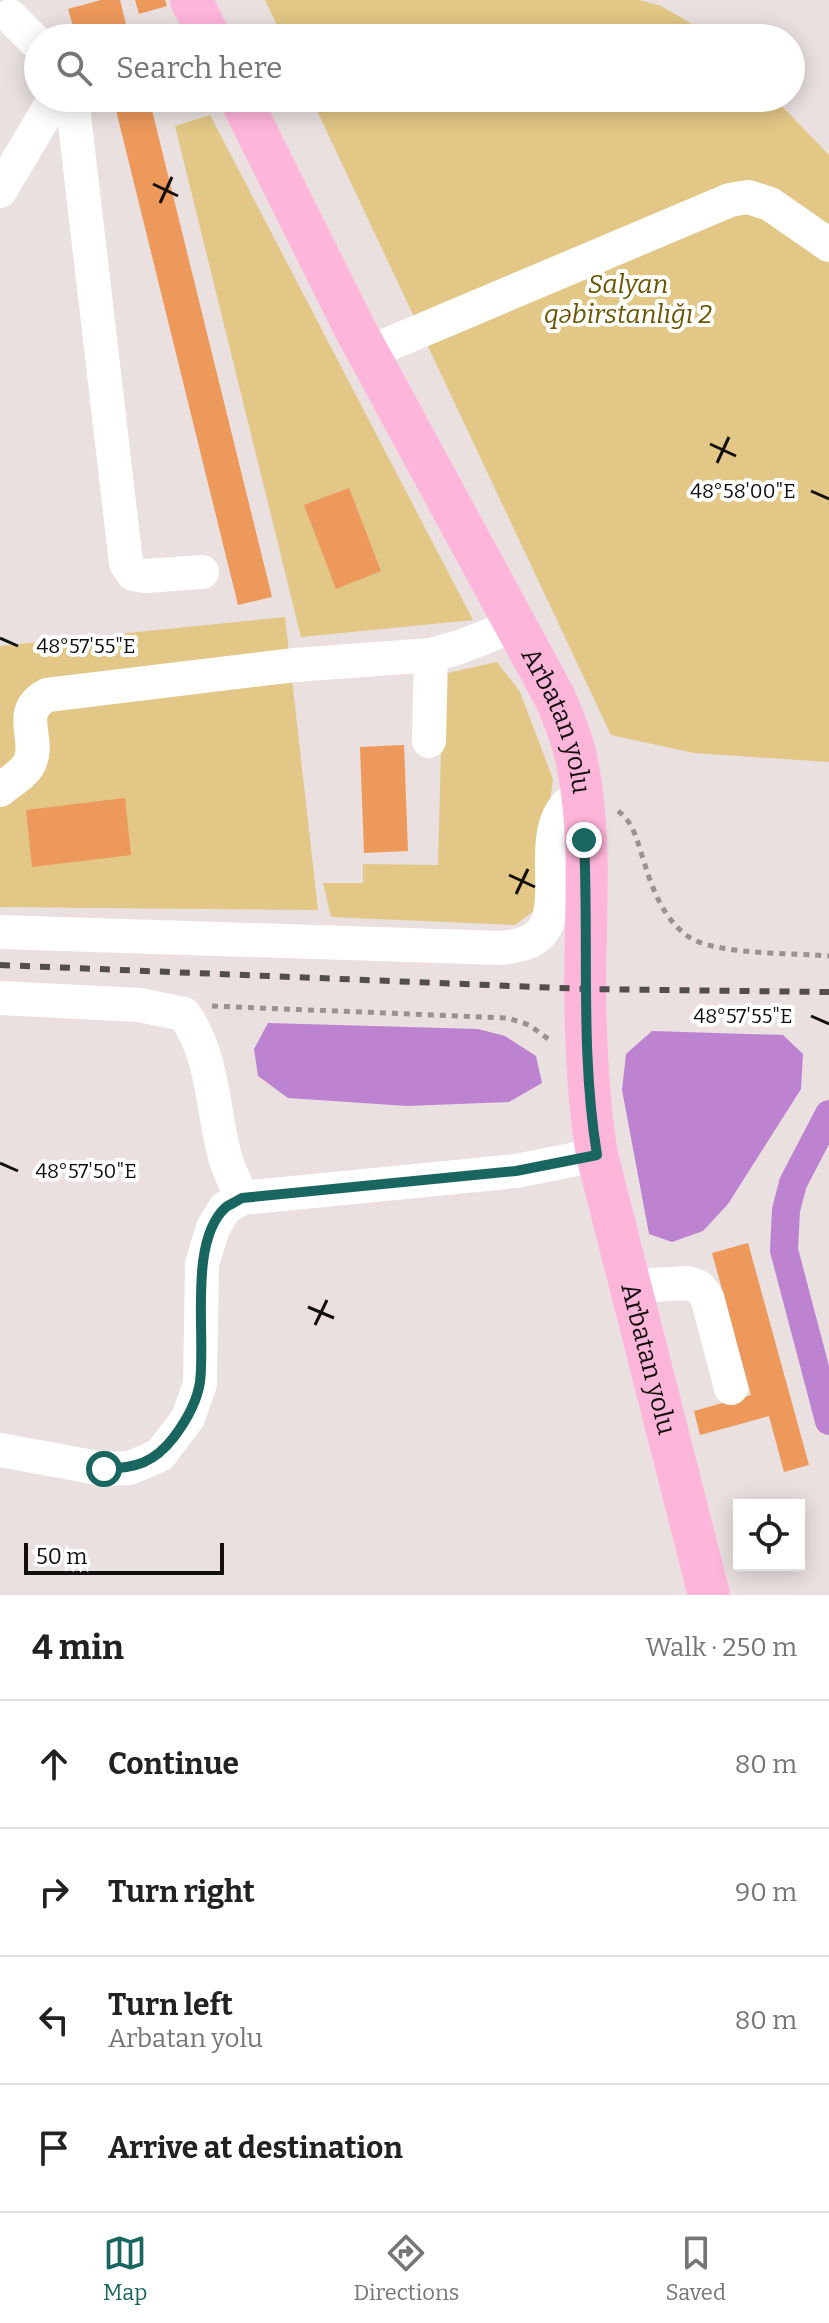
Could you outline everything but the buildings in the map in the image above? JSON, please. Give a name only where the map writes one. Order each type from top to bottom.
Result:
[{"type":"main road","points":[[191,0],[201,24]]},
{"type":"main road","name":"Arbatan yolu","points":[[247,112],[368,353],[554,696],[567,727],[575,754],[581,796],[586,884],[586,1059],[597,1155],[709,1595]]},
{"type":"street","points":[[10,16],[24,30]]},
{"type":"street","points":[[0,191],[47,112]]},
{"type":"street","points":[[74,112],[126,563],[133,574],[145,576],[202,572]]},
{"type":"street","points":[[368,353],[730,200],[748,197],[770,204],[829,245]]},
{"type":"street","points":[[0,790],[29,764],[32,754],[30,715],[36,701],[47,695],[295,665],[431,655],[516,625]]},
{"type":"street","points":[[429,741],[431,655]]},
{"type":"street","points":[[0,932],[501,948],[525,944],[543,932],[551,907],[556,823],[572,800],[581,796]]},
{"type":"street","points":[[0,998],[139,1005],[184,1014],[195,1030],[211,1078],[226,1162],[242,1198]]},
{"type":"street","points":[[0,1450],[104,1469],[130,1468],[160,1455],[188,1418],[200,1384],[202,1264],[213,1228],[225,1208],[242,1198],[516,1171],[597,1155]]},
{"type":"street","points":[[630,1286],[688,1283],[699,1287],[707,1297],[731,1388]]},
{"type":"path","points":[[581,796],[609,805],[629,819],[652,885],[670,920],[689,937],[710,947],[829,956]]},
{"type":"path","points":[[184,1014],[199,1007],[223,1004],[508,1018],[529,1025],[548,1037],[556,1047]]},
{"type":"green space","points":[[265,0],[639,0],[661,6],[692,24],[276,24]]},
{"type":"green space","name":"Salyan qəbirstanlığı 2","points":[[318,112],[788,112],[829,155],[829,762],[694,753],[611,735]]},
{"type":"green space","points":[[210,115],[473,620],[301,637],[175,126]]},
{"type":"green space","points":[[285,617],[318,910],[0,907],[0,646]]},
{"type":"green space","points":[[497,662],[520,692],[553,779],[535,910],[515,925],[331,917],[323,883],[363,883],[363,864],[438,865],[443,674]]},
{"type":"shaded area","points":[[268,1023],[478,1029],[505,1036],[536,1056],[542,1083],[509,1102],[407,1106],[288,1098],[258,1076],[254,1049]]},
{"type":"shaded area","points":[[652,1031],[783,1035],[803,1054],[801,1089],[728,1204],[703,1231],[672,1242],[649,1234],[622,1090],[626,1054]]},
{"type":"waterway","points":[[829,1114],[793,1183],[786,1210],[784,1250],[829,1421]]},
{"type":"railway","points":[[0,965],[585,989],[829,992]]},
{"type":"route","points":[[104,1469],[130,1468],[160,1455],[188,1418],[200,1384],[202,1264],[213,1228],[225,1208],[242,1198],[516,1171],[597,1155],[586,1059],[584,840]]}]
